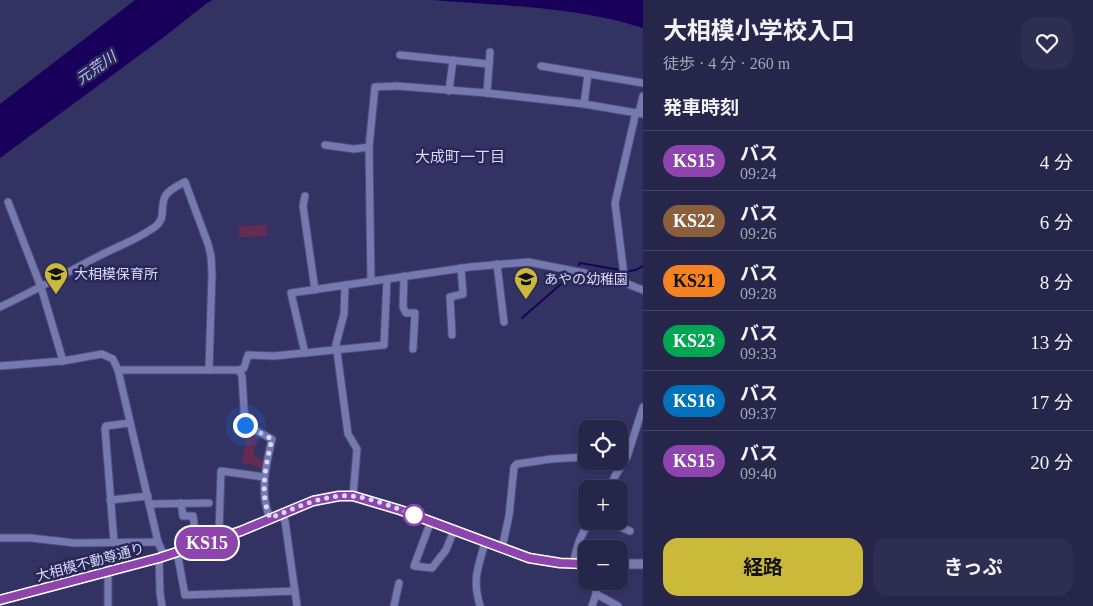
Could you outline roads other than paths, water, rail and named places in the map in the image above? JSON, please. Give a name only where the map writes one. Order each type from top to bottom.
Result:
[{"type":"street","points":[[487,93],[490,52]]},
{"type":"street","points":[[400,54],[489,64]]},
{"type":"street","points":[[449,91],[453,60]]},
{"type":"street","points":[[541,66],[643,83]]},
{"type":"street","points":[[584,104],[588,74]]},
{"type":"street","points":[[371,280],[369,147],[375,87],[397,86],[487,93],[584,104],[639,113]]},
{"type":"street","points":[[625,283],[615,203],[643,96]]},
{"type":"street","points":[[325,146],[354,149],[369,147]]},
{"type":"street","points":[[0,306],[144,235],[159,224],[163,218],[163,201],[167,193],[185,182],[211,256],[209,370]]},
{"type":"street","points":[[305,196],[303,206],[314,290]]},
{"type":"street","points":[[8,202],[41,287],[64,361]]},
{"type":"street","points":[[305,353],[291,293],[461,268],[528,262],[615,279],[643,290]]},
{"type":"street","points":[[497,264],[504,322]]},
{"type":"street","points":[[452,335],[450,297],[463,294],[461,268]]},
{"type":"street","points":[[404,276],[403,307],[406,313],[414,313],[413,349]]},
{"type":"street","points":[[118,370],[239,370],[244,368],[248,355],[274,356],[384,345],[387,279]]},
{"type":"street","points":[[345,285],[344,314],[336,344],[348,434],[357,449],[353,496]]},
{"type":"street","points":[[0,366],[64,361],[102,354],[113,359],[118,370],[162,557],[160,593],[162,606]]},
{"type":"street","points":[[239,370],[242,376],[245,425],[272,439],[264,476],[264,492],[270,518]]},
{"type":"street","points":[[628,444],[643,407]]},
{"type":"street","points":[[114,542],[105,428],[106,426],[130,423]]},
{"type":"street","points":[[502,548],[509,516],[514,467],[517,464],[578,457]]},
{"type":"street","points":[[221,538],[219,532],[221,471],[264,476]]},
{"type":"street","name":"大相模不動尊通り","points":[[0,600],[162,557],[221,538],[313,501],[339,496],[353,496],[400,510],[529,558],[578,564]]},
{"type":"street","points":[[110,500],[208,503]]},
{"type":"street","points":[[182,503],[183,516],[193,516],[197,546]]},
{"type":"street","points":[[282,513],[285,521],[297,606]]},
{"type":"street","points":[[431,521],[414,566],[432,568],[446,550],[454,530]]},
{"type":"street","points":[[573,564],[583,530]]},
{"type":"street","points":[[0,538],[31,538],[75,543],[158,542]]},
{"type":"street","points":[[480,606],[475,579],[485,542]]},
{"type":"street","points":[[177,552],[185,595],[295,591]]},
{"type":"street","points":[[628,564],[643,564]]},
{"type":"street","points":[[108,572],[108,606]]},
{"type":"street","points":[[394,606],[399,583]]},
{"type":"street","points":[[592,606],[596,590]]},
{"type":"street","points":[[596,594],[618,606]]},
{"type":"water","name":"元荒川","points":[[135,0],[213,0],[0,158],[0,104]]},
{"type":"water","points":[[432,0],[643,0],[643,28],[592,15],[565,11]]},
{"type":"waterway","points":[[579,265],[580,263],[620,270]]},
{"type":"waterway","points":[[629,271],[643,266]]},
{"type":"waterway","points":[[522,318],[569,277]]},
{"type":"place","name":"大相模保育所","points":[[56,295]]},
{"type":"place","name":"あやの幼稚園","points":[[526,300]]},
{"type":"district","name":"大成町一丁目","points":[[460,157]]}]
